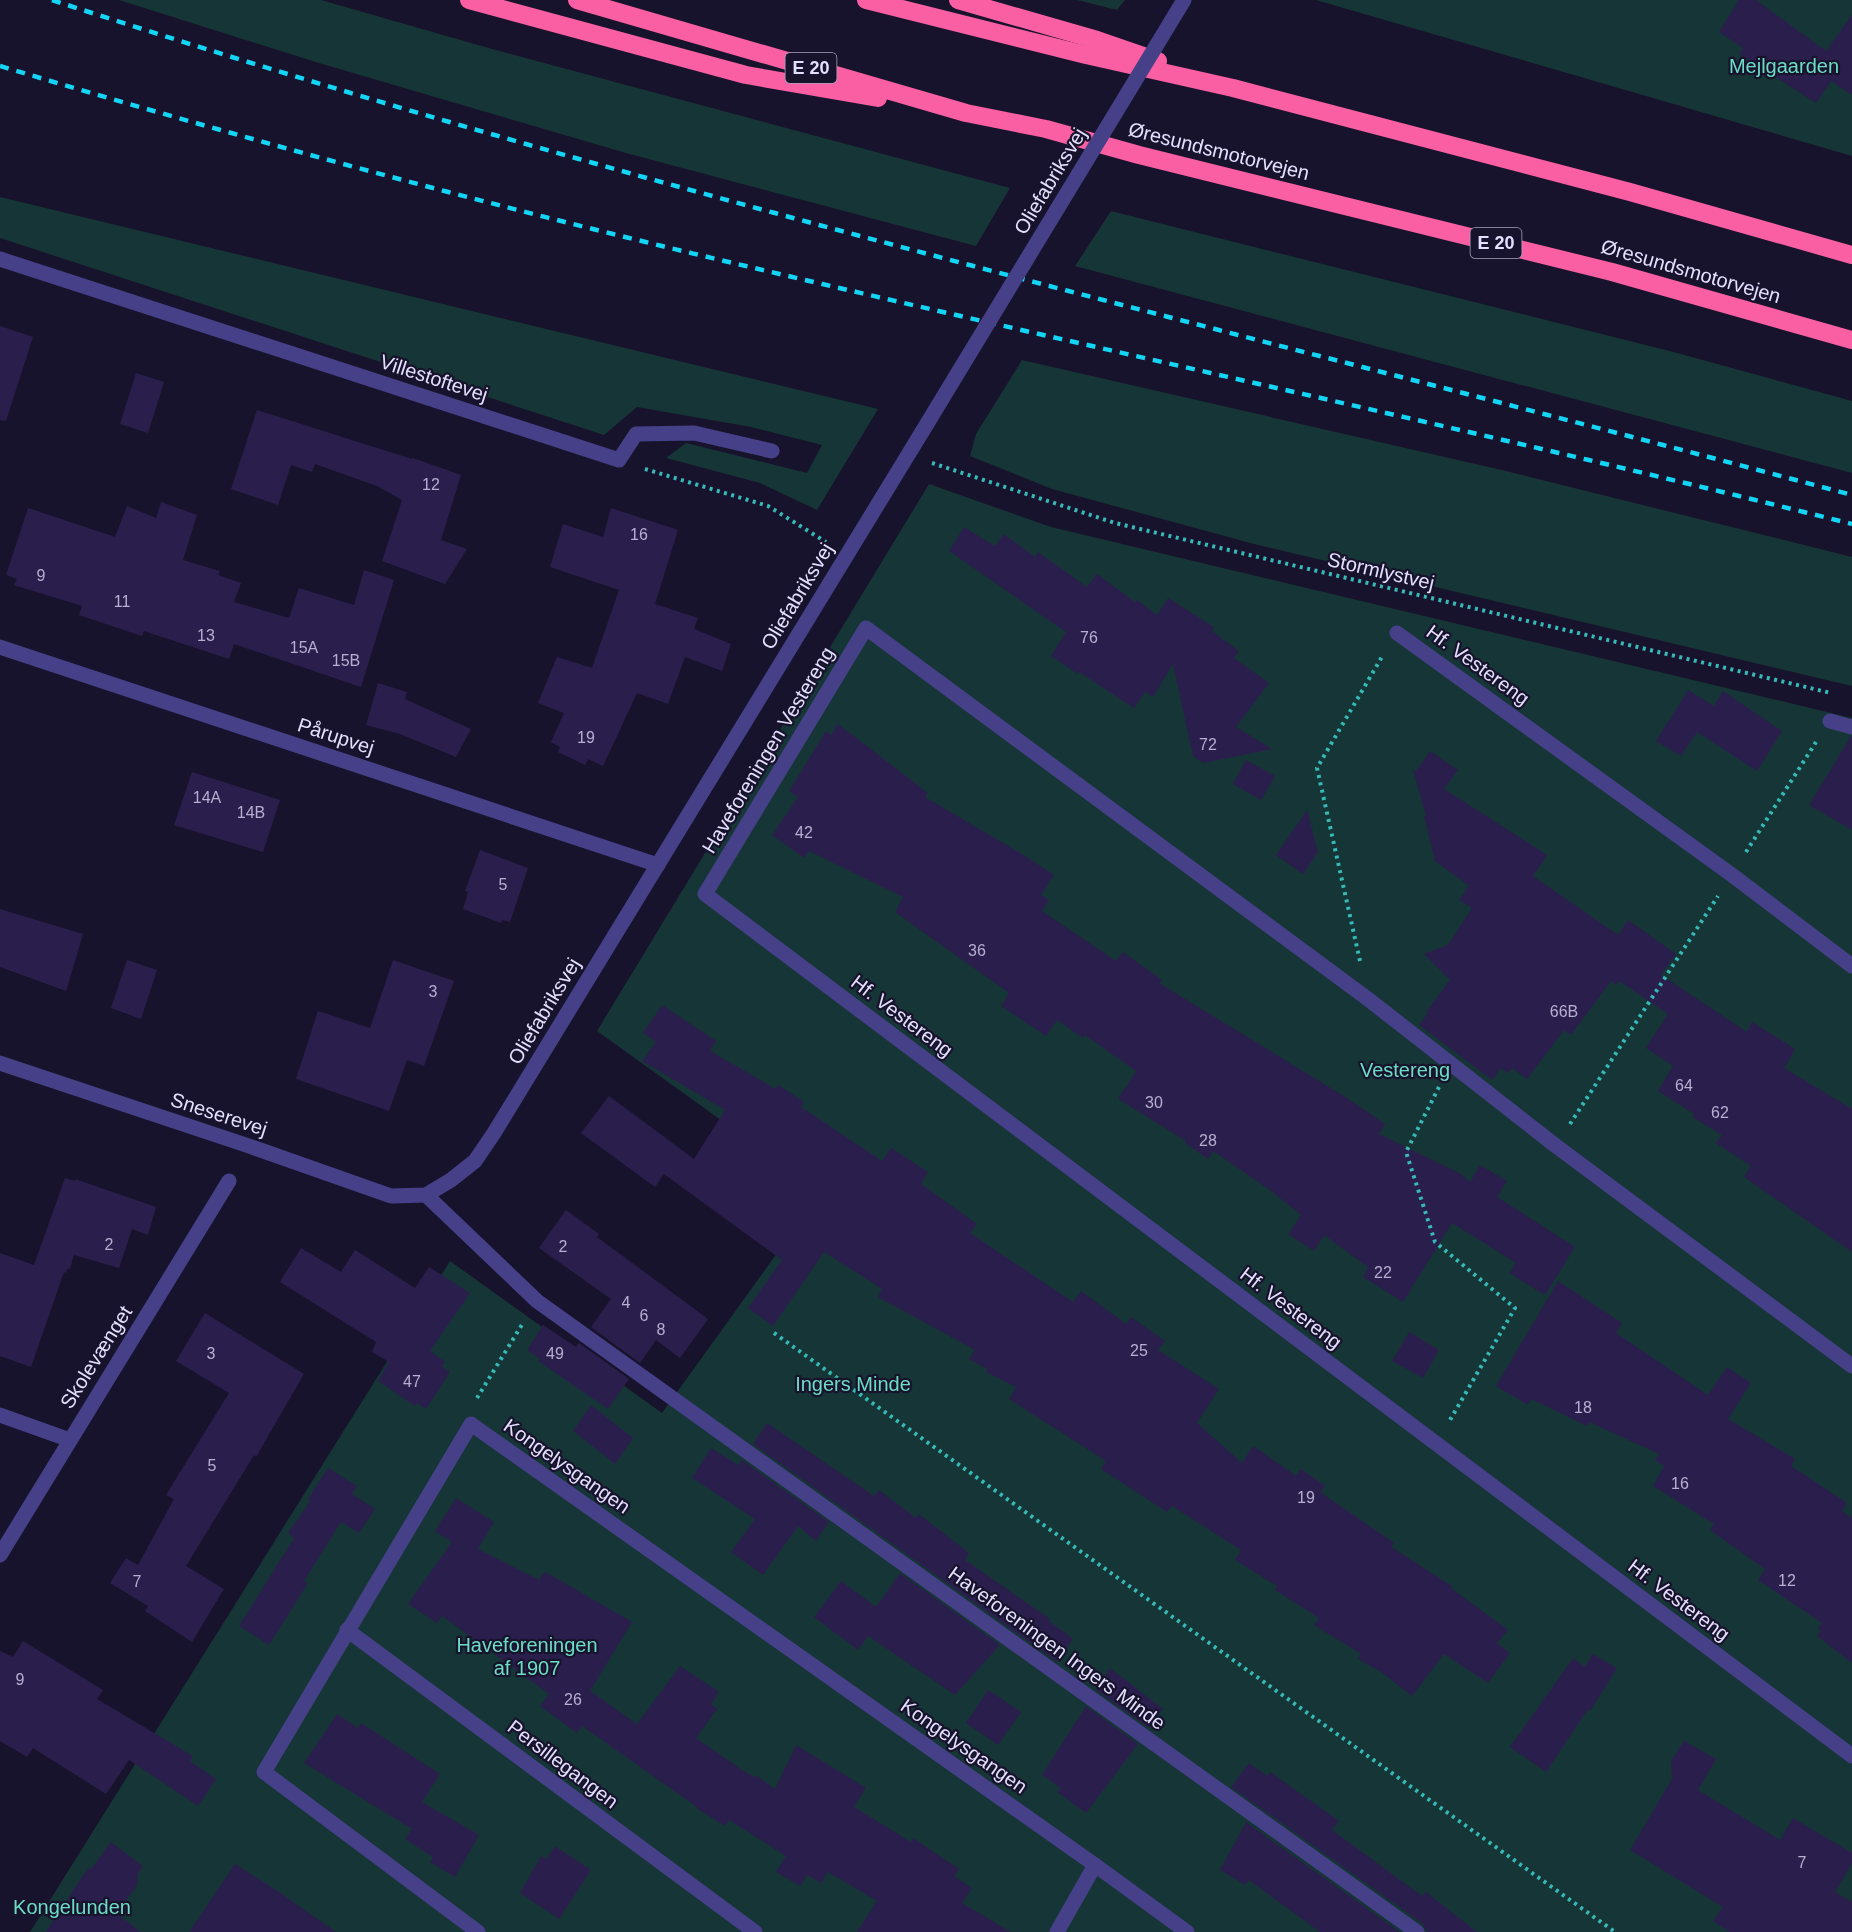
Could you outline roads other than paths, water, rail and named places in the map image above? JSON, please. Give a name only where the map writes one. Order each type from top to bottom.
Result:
[{"type":"highway","points":[[469,0],[746,75],[966,113]]},
{"type":"highway","name":"Øresundsmotorvejen","points":[[577,0],[966,113],[1046,129],[1139,155],[1612,272],[1852,340]]},
{"type":"highway","points":[[866,0],[1086,55],[1233,88],[1630,192],[1852,255]]},
{"type":"highway","points":[[958,0],[1097,40],[1233,88]]},
{"type":"street","name":"Oliefabriksvej","points":[[426,1195],[451,1180],[475,1161],[481,1152],[1184,0]]},
{"type":"street","name":"Villestoftevej","points":[[0,260],[619,460],[636,434],[694,433],[772,450]]},
{"type":"street","name":"Haveforeningen Vestereng","points":[[705,894],[866,628],[1368,999],[1556,1146],[1852,1366]]},
{"type":"street","name":"Hf. Vestereng","points":[[1397,633],[1732,875],[1852,966]]},
{"type":"street","name":"Pårupvej","points":[[0,647],[658,865]]},
{"type":"street","points":[[1830,721],[1852,727]]},
{"type":"street","name":"Hf. Vestereng","points":[[705,894],[1852,1756]]},
{"type":"street","name":"Sneserevej","points":[[0,1064],[392,1196],[426,1195]]},
{"type":"street","name":"Skolevænget","points":[[0,1554],[229,1181]]},
{"type":"street","name":"Haveforeningen Ingers Minde","points":[[426,1195],[537,1301],[1417,1932]]},
{"type":"street","points":[[0,1415],[70,1440]]},
{"type":"street","name":"Kongelysgangen","points":[[347,1630],[471,1424],[1187,1932]]},
{"type":"street","points":[[347,1630],[264,1772],[478,1932]]},
{"type":"street","name":"Persillegangen","points":[[347,1630],[755,1932]]},
{"type":"street","points":[[1057,1932],[1095,1865]]},
{"type":"railway","points":[[52,0],[275,70],[723,199],[1852,495]]},
{"type":"railway","points":[[0,66],[374,172],[561,221],[888,299],[1577,457],[1852,524]]},
{"type":"park label","name":"Mejlgaarden","points":[[1784,66]]},
{"type":"park label","name":"Vestereng","points":[[1405,1070]]},
{"type":"park label","name":"Ingers Minde","points":[[853,1384]]},
{"type":"park label","name":"Haveforeningen af 1907","points":[[527,1656]]},
{"type":"park label","name":"Kongelunden","points":[[72,1907]]}]
